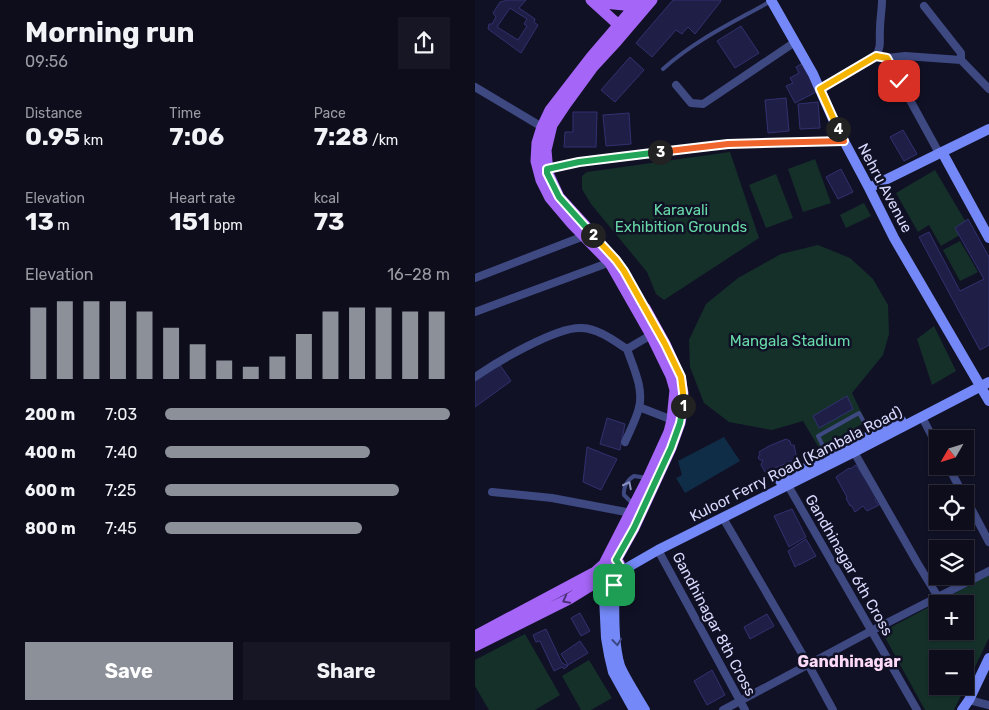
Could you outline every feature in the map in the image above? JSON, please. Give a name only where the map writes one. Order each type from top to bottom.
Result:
[{"type":"main road","points":[[591,0],[603,5],[624,6],[639,0]]},
{"type":"main road","points":[[612,569],[628,515],[676,421],[675,390],[671,376],[613,262],[559,197],[547,173],[546,150],[552,125],[624,26],[639,0]]},
{"type":"main road","points":[[475,646],[569,599],[612,569],[634,528],[671,448],[683,393],[681,377],[661,336],[624,271],[584,236],[550,198],[541,180],[536,161],[537,143],[550,110],[600,47],[652,0]]},
{"type":"main road","points":[[603,5],[624,26]]},
{"type":"main road","points":[[600,47],[607,27],[603,5]]},
{"type":"main road","points":[[475,636],[595,572],[612,569]]},
{"type":"street","name":"Nehru Avenue","points":[[771,0],[813,74],[844,141],[894,238],[982,383],[989,401]]},
{"type":"street","points":[[820,89],[876,56],[880,50],[882,0]]},
{"type":"street","points":[[924,6],[961,53],[961,60]]},
{"type":"street","points":[[676,85],[691,103],[703,104],[795,42]]},
{"type":"street","points":[[876,56],[961,60],[989,89]]},
{"type":"street","points":[[887,58],[989,238]]},
{"type":"street","points":[[475,87],[542,127]]},
{"type":"street","points":[[869,188],[989,129]]},
{"type":"street","points":[[547,169],[579,162],[728,144],[844,141]]},
{"type":"street","points":[[475,278],[584,236]]},
{"type":"street","points":[[475,312],[613,262]]},
{"type":"street","points":[[475,377],[489,367],[545,337],[573,328],[588,328],[602,333],[627,349],[637,376],[640,394],[639,407],[625,442]]},
{"type":"street","points":[[627,349],[651,335]]},
{"type":"street","name":"Kuloor Ferry Road (Kambala Road)","points":[[612,569],[786,482],[854,452],[982,383],[989,375]]},
{"type":"street","name":"Kuloor Ferry Road (Kambala Road)","points":[[612,569],[658,550],[723,518],[829,457],[982,383]]},
{"type":"street","points":[[639,407],[676,421]]},
{"type":"street","points":[[922,417],[929,431]]},
{"type":"street","points":[[854,452],[917,564],[937,595]]},
{"type":"street","name":"Gandhinagar 6th Cross","points":[[786,482],[917,710]]},
{"type":"street","points":[[492,492],[552,498],[626,512],[628,515]]},
{"type":"street","points":[[974,514],[989,542]]},
{"type":"street","points":[[723,518],[833,710]]},
{"type":"street","name":"Gandhinagar 8th Cross","points":[[658,550],[745,710]]},
{"type":"street","points":[[612,569],[617,648],[634,710]]},
{"type":"street","points":[[942,595],[989,572]]},
{"type":"street","points":[[723,710],[929,602]]},
{"type":"street","points":[[962,710],[969,700],[989,658]]},
{"type":"street","points":[[632,698],[645,710]]},
{"type":"street","points":[[969,700],[989,705]]},
{"type":"lane","points":[[663,69],[709,35],[771,0]]},
{"type":"lane","points":[[829,457],[818,436],[859,413],[871,436]]},
{"type":"lane","points":[[634,504],[625,496],[624,489],[627,483],[634,476],[647,479]]},
{"type":"green space","name":"Karavali Exhibition Grounds","points":[[730,152],[759,238],[664,300],[656,294],[647,272],[591,204],[582,189],[582,176],[587,172]]},
{"type":"green space","points":[[815,159],[831,203],[803,212],[788,169]]},
{"type":"green space","points":[[935,170],[970,229],[941,246],[929,225],[918,232],[896,193]]},
{"type":"green space","points":[[776,174],[793,218],[766,228],[749,185]]},
{"type":"green space","points":[[864,203],[871,216],[846,228],[840,215]]},
{"type":"green space","points":[[960,241],[978,272],[960,281],[943,250]]},
{"type":"green space","name":"Mangala Stadium","points":[[818,245],[850,258],[873,279],[888,305],[889,334],[883,355],[852,393],[866,422],[819,448],[803,421],[772,430],[729,422],[704,403],[690,367],[689,340],[706,304],[738,278],[781,254]]},
{"type":"green space","points":[[934,326],[956,371],[932,385],[917,339]]},
{"type":"green space","points":[[989,575],[989,638],[974,669],[974,650],[929,650],[929,695],[961,695],[954,710],[925,710],[882,632],[929,607],[929,640],[974,640],[974,595],[951,595],[970,585],[974,585],[974,583]]},
{"type":"green space","points":[[525,634],[560,695],[535,710],[489,710],[475,686],[475,660]]},
{"type":"green space","points":[[589,660],[612,698],[591,710],[581,710],[562,676]]},
{"type":"water","points":[[724,437],[740,461],[685,493],[676,478],[682,475],[678,461]]},
{"type":"building","points":[[526,0],[519,8],[535,19],[534,22],[538,25],[521,53],[488,29],[489,24],[492,24],[496,17],[493,13],[500,2]],"holes":[[[510,8],[527,19],[524,24],[527,26],[518,40],[497,27]]]},
{"type":"building","points":[[673,0],[721,1],[695,34],[688,27],[682,34],[676,30],[652,57],[636,43]]},
{"type":"building","points":[[741,26],[759,53],[735,68],[717,41]]},
{"type":"building","points":[[630,57],[644,70],[615,102],[601,90]]},
{"type":"building","points":[[803,63],[818,91],[795,103],[786,86],[793,83],[790,78],[799,73],[796,67]]},
{"type":"building","points":[[786,98],[789,131],[768,133],[765,100]]},
{"type":"building","points":[[818,102],[820,128],[800,129],[798,104]]},
{"type":"building","points":[[573,112],[597,112],[596,147],[564,147],[565,132],[573,132]]},
{"type":"building","points":[[629,113],[631,144],[606,146],[603,115]]},
{"type":"building","points":[[903,130],[917,154],[904,161],[890,137]]},
{"type":"building","points":[[841,169],[853,192],[838,199],[826,177]]},
{"type":"building","points":[[968,219],[989,257],[989,345],[980,350],[919,237],[929,232],[960,291],[984,279],[955,228]]},
{"type":"building","points":[[498,362],[511,381],[475,407],[475,378]]},
{"type":"building","points":[[847,396],[853,409],[819,428],[813,416]]},
{"type":"building","points":[[607,418],[625,424],[620,450],[600,444]]},
{"type":"building","points":[[786,439],[790,441],[791,445],[794,445],[797,459],[765,472],[761,465],[763,460],[758,458],[759,452]]},
{"type":"building","points":[[587,447],[617,459],[601,490],[583,482]]},
{"type":"building","points":[[856,465],[878,497],[875,500],[879,505],[867,511],[863,506],[855,512],[850,506],[836,477]]},
{"type":"building","points":[[792,509],[806,537],[789,547],[774,516]]},
{"type":"building","points":[[806,539],[816,556],[795,567],[788,551]]},
{"type":"building","points":[[580,613],[590,631],[581,636],[571,618]]},
{"type":"building","points":[[767,614],[774,626],[750,639],[744,627]]},
{"type":"building","points":[[546,629],[562,663],[568,666],[564,669],[562,667],[554,671],[540,641],[536,642],[533,635]]},
{"type":"building","points":[[580,641],[588,653],[568,665],[561,654]]},
{"type":"building","points":[[712,670],[725,695],[707,705],[694,681]]},
{"type":"district","name":"Gandhinagar","points":[[849,661]]},
{"type":"route","points":[[614,585],[614,576],[620,569],[616,560],[634,528],[671,448],[680,423],[683,406],[681,377],[665,344],[624,271],[559,197],[547,173],[547,169],[579,162],[728,144],[844,141],[820,89],[876,56],[887,58],[899,81]]}]
